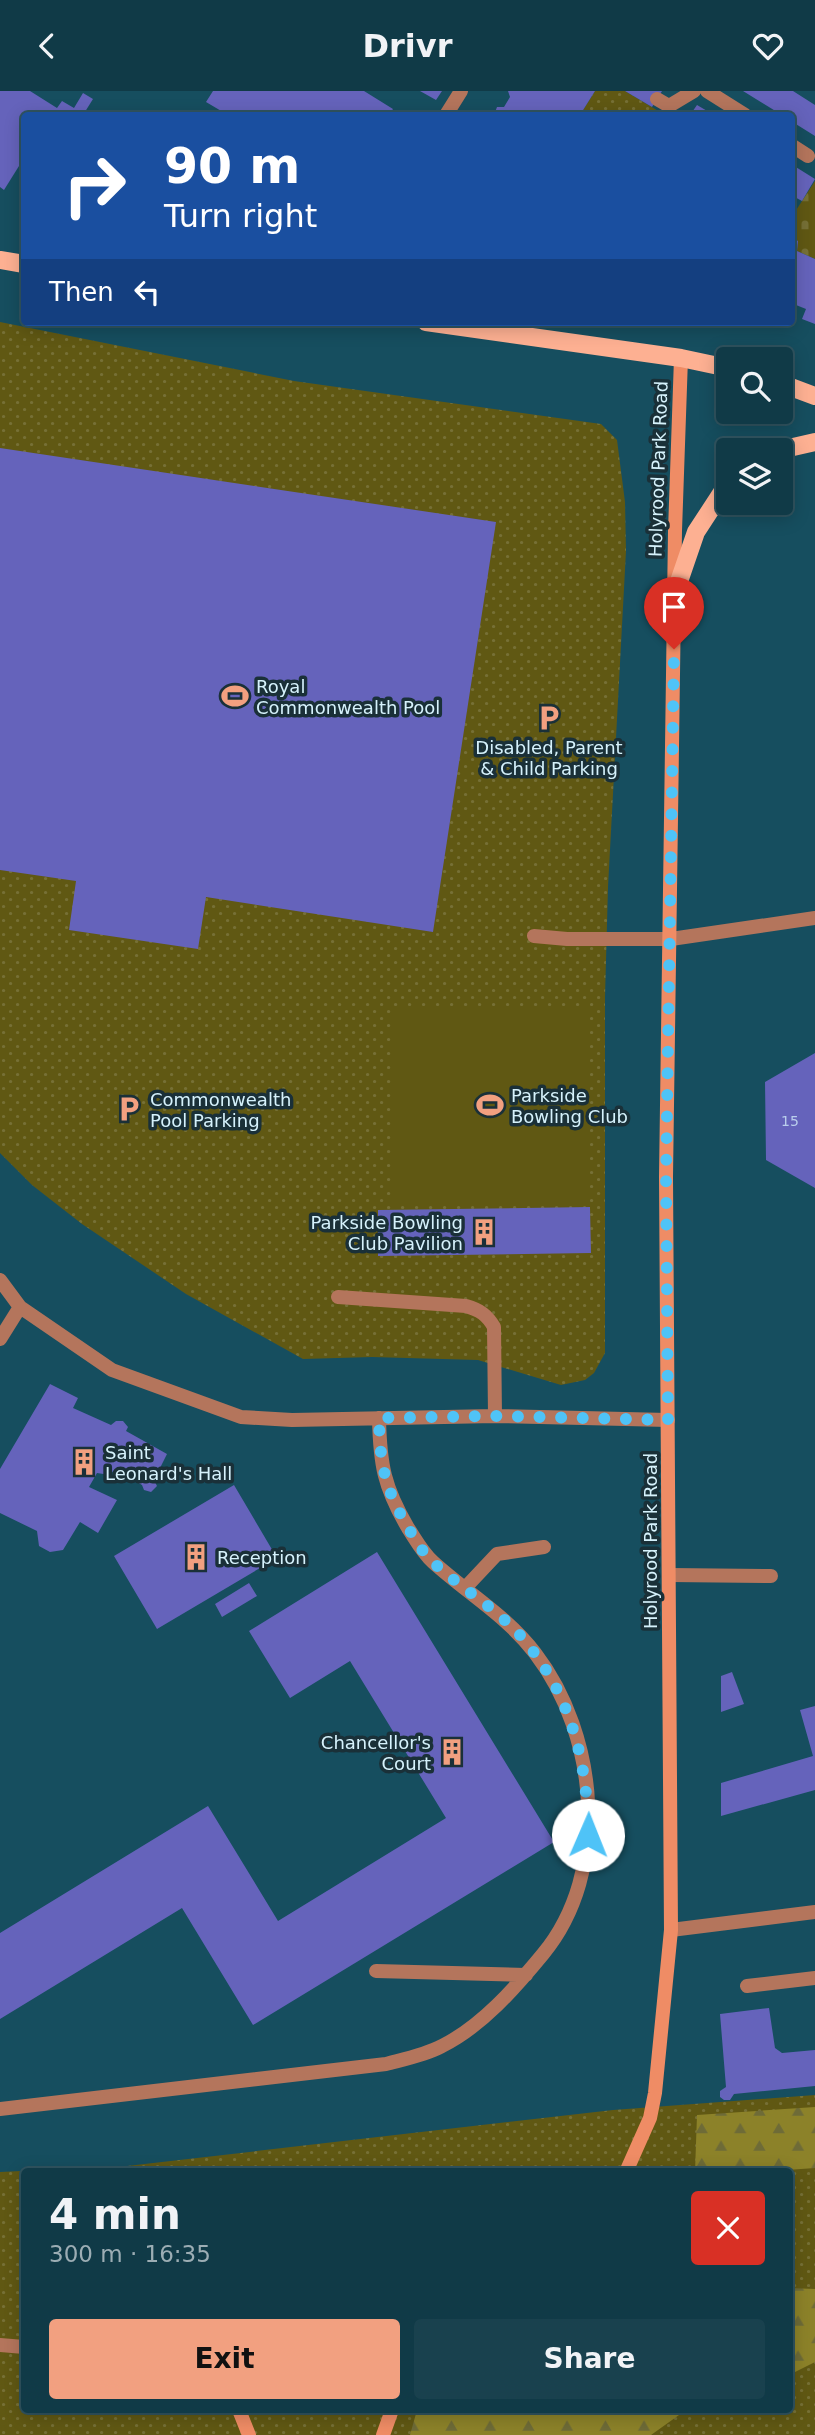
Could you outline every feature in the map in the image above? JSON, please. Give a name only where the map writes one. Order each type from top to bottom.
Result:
[{"type":"main road","points":[[0,260],[21,264]]},
{"type":"main road","points":[[454,326],[681,358],[716,365]]},
{"type":"main road","points":[[793,388],[815,396]]},
{"type":"main road","points":[[793,447],[815,442]]},
{"type":"main road","points":[[674,596],[696,532],[716,501]]},
{"type":"street","points":[[448,112],[461,91]]},
{"type":"street","points":[[657,99],[669,106],[694,91]]},
{"type":"street","points":[[707,91],[741,112]]},
{"type":"street","points":[[795,148],[808,156]]},
{"type":"street","name":"Holyrood Park Road","points":[[628,2168],[650,2118],[655,2093],[671,1930],[666,1177],[674,596],[681,358]]},
{"type":"street","points":[[534,936],[567,939],[670,939],[815,918]]},
{"type":"street","points":[[0,1280],[20,1307],[112,1370],[241,1417],[292,1420],[495,1416],[668,1420]]},
{"type":"street","points":[[338,1297],[466,1305],[478,1309],[489,1318],[494,1327],[495,1416]]},
{"type":"street","points":[[0,1339],[20,1307]]},
{"type":"street","points":[[0,2109],[386,2064],[417,2056],[442,2047],[472,2026],[526,1975],[562,1929],[583,1870],[588,1835],[588,1801],[571,1718],[549,1674],[519,1634],[425,1553],[387,1487],[380,1454],[379,1418]]},
{"type":"street","points":[[465,1588],[498,1554],[544,1547]]},
{"type":"street","points":[[670,1575],[771,1576]]},
{"type":"street","points":[[671,1930],[815,1912]]},
{"type":"street","points":[[376,1971],[526,1975]]},
{"type":"street","points":[[747,1986],[815,1978]]},
{"type":"street","points":[[0,2345],[21,2347]]},
{"type":"street","points":[[240,2413],[249,2435]]},
{"type":"street","points":[[383,2435],[391,2413]]},
{"type":"green space","points":[[595,91],[625,91],[660,112],[582,112]]},
{"type":"green space","points":[[815,181],[815,259],[797,251],[795,212]]},
{"type":"green space","points":[[0,322],[294,381],[601,424],[617,440],[625,502],[626,551],[608,887],[605,997],[605,1353],[594,1373],[585,1380],[561,1385],[478,1360],[372,1357],[303,1359],[186,1294],[82,1224],[32,1185],[0,1153]]},
{"type":"green space","name":"Parkside Bowling Club","points":[[391,1008],[589,1008],[589,1202],[391,1202]]},
{"type":"green space","points":[[815,2095],[815,2435],[0,2435],[0,2172],[21,2171],[21,2413],[793,2413],[793,2168],[85,2168],[127,2166],[613,2110]]},
{"type":"green space","points":[[815,2107],[815,2168],[695,2168],[697,2115]]},
{"type":"green space","points":[[793,2288],[815,2289],[815,2362],[793,2373]]},
{"type":"green space","points":[[416,2413],[682,2413],[651,2435],[410,2435]]},
{"type":"building","points":[[0,91],[30,91],[57,108],[62,101],[74,108],[83,93],[93,99],[85,112],[21,112],[21,163],[4,190],[0,187]]},
{"type":"building","points":[[213,91],[364,91],[393,109],[391,112],[223,112],[206,102]]},
{"type":"building","points":[[420,91],[442,91],[436,100]]},
{"type":"building","points":[[508,91],[595,91],[582,112],[495,112],[497,107],[504,107],[510,97]]},
{"type":"building","points":[[625,91],[662,91],[652,107]]},
{"type":"building","points":[[743,91],[793,91],[815,105],[815,136],[795,124],[795,112],[777,112]]},
{"type":"building","points":[[697,105],[709,112],[692,112]]},
{"type":"building","points":[[795,166],[815,179],[802,201],[795,197]]},
{"type":"building","points":[[795,239],[798,241],[797,251],[815,259],[815,324],[802,319],[806,309],[795,305]]},
{"type":"building","name":"Royal Commonwealth Pool","points":[[0,448],[496,522],[433,932],[206,897],[198,949],[69,930],[76,881],[0,870]]},
{"type":"building","points":[[815,1053],[815,1188],[766,1160],[765,1082]]},
{"type":"building","name":"Parkside Bowling Club Pavilion","points":[[590,1207],[591,1253],[378,1256],[378,1210]]},
{"type":"building","name":"Saint Leonard's Hall","points":[[50,1384],[78,1398],[73,1408],[111,1425],[116,1421],[123,1421],[128,1427],[126,1431],[167,1454],[154,1480],[157,1486],[151,1492],[115,1469],[110,1475],[97,1473],[89,1487],[117,1500],[98,1533],[80,1522],[63,1550],[50,1552],[39,1546],[37,1531],[0,1513],[0,1469]]},
{"type":"building","name":"Reception","points":[[234,1485],[277,1558],[157,1629],[114,1556]]},
{"type":"building","name":"Chancellor's Court","points":[[377,1552],[554,1842],[253,2025],[182,1908],[0,2019],[0,1933],[208,1806],[278,1921],[446,1818],[350,1661],[290,1698],[249,1631]]},
{"type":"building","points":[[249,1583],[257,1596],[222,1617],[215,1604]]},
{"type":"building","points":[[732,1672],[744,1704],[721,1712],[721,1676]]},
{"type":"building","points":[[815,1706],[815,1790],[721,1816],[721,1783],[813,1756],[800,1710]]},
{"type":"building","points":[[769,2008],[775,2048],[782,2053],[815,2050],[815,2086],[734,2094],[730,2100],[724,2100],[720,2097],[720,2091],[726,2087],[720,2014]]},
{"type":"building","points":[[793,2214],[795,2245],[793,2245]]},
{"type":"place","name":"Royal Commonwealth Pool","points":[[235,696]]},
{"type":"place","name":"Disabled, Parent & Child Parking","points":[[549,718]]},
{"type":"place","name":"Parkside Bowling Club","points":[[490,1105]]},
{"type":"place","name":"Commonwealth Pool Parking","points":[[129,1109]]},
{"type":"place","name":"Parkside Bowling Club Pavilion","points":[[484,1232]]},
{"type":"place","name":"Saint Leonard's Hall","points":[[84,1462]]},
{"type":"place","name":"Reception","points":[[196,1557]]},
{"type":"place","name":"Chancellor's Court","points":[[452,1752]]},
{"type":"route","points":[[588,1835],[588,1801],[579,1744],[563,1699],[536,1654],[519,1634],[496,1612],[429,1559],[420,1547],[387,1487],[380,1454],[379,1418],[495,1416],[668,1420],[666,1177],[674,649]]}]
